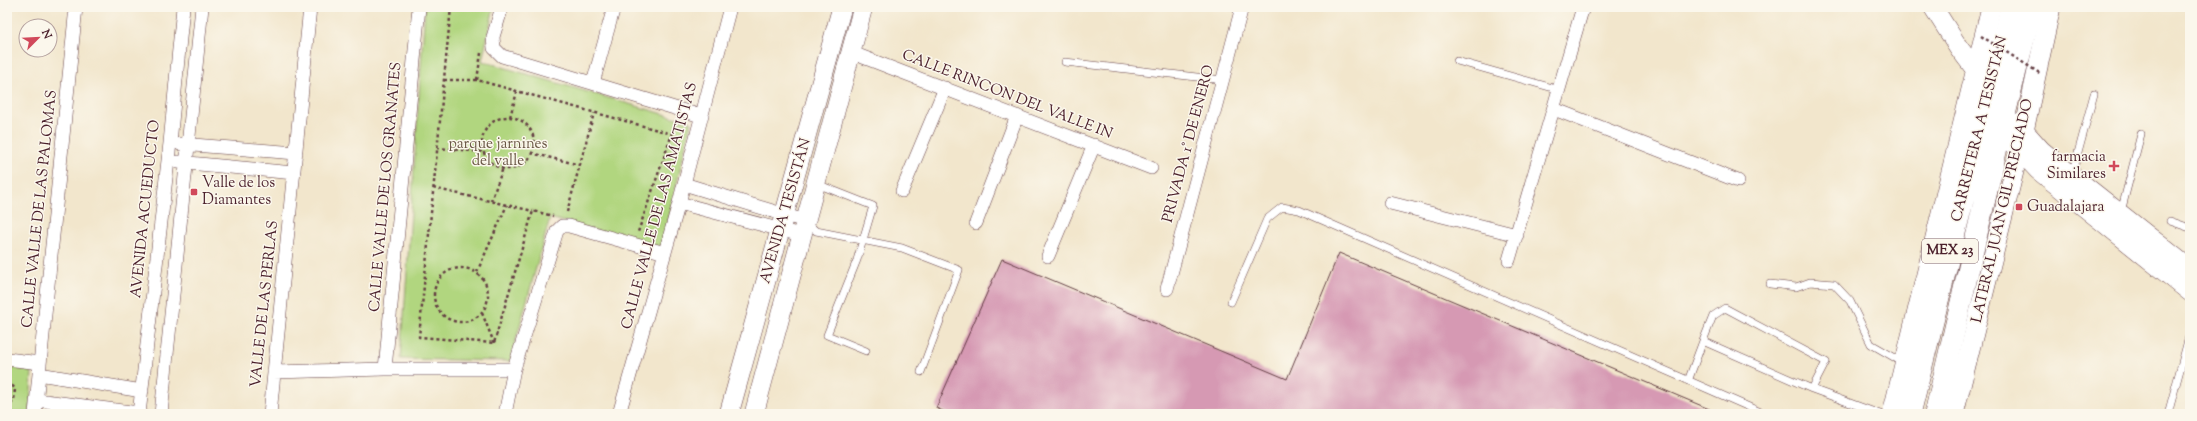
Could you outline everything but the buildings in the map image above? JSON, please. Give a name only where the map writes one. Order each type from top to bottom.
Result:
[{"type":"main road","name":"CARRETERA A TESISTÁN","points":[[1910,414],[1981,88],[2011,7]]},
{"type":"main road","name":"CARRETERA A TESISTÁN","points":[[1935,414],[2032,7]]},
{"type":"street","name":"CALLE VALLE DE LAS PALOMAS","points":[[35,414],[76,7]]},
{"type":"street","name":"AVENIDA ACUEDUCTO","points":[[139,414],[184,7]]},
{"type":"street","points":[[161,414],[202,7]]},
{"type":"street","name":"VALLE DE LAS PERLAS","points":[[270,414],[310,7]]},
{"type":"street","name":"CALLE VALLE DE LOS GRANATES","points":[[385,369],[419,7]]},
{"type":"street","points":[[502,7],[493,37],[494,48],[502,56],[701,116]]},
{"type":"street","points":[[593,83],[614,7]]},
{"type":"street","name":"CALLE VALLE DE LAS AMATISTAS","points":[[619,414],[679,203],[730,7]]},
{"type":"street","name":"AVENIDA TESISTÁN","points":[[729,414],[842,7]]},
{"type":"street","name":"AVENIDA TESISTÁN","points":[[754,414],[807,229],[815,183],[863,7]]},
{"type":"street","name":"PRIVADA 1° DE ENERO","points":[[1167,289],[1242,7]]},
{"type":"street","points":[[1509,260],[1560,90],[1583,7]]},
{"type":"street","points":[[1933,7],[1981,88],[2004,120],[2021,140],[2038,170],[2066,182],[2121,214],[2190,269]]},
{"type":"street","points":[[1892,414],[1904,363],[1981,88],[1991,7]]},
{"type":"street","name":"LATERAL JUAN GIL PRECIADO","points":[[1954,414],[2021,140],[2050,7]]},
{"type":"street","name":"CALLE RINCON DEL VALLE IN","points":[[850,52],[1152,168]]},
{"type":"street","points":[[902,191],[945,88]]},
{"type":"street","points":[[1554,108],[1738,181]]},
{"type":"street","points":[[976,223],[1017,116]]},
{"type":"street","points":[[170,143],[296,153]]},
{"type":"street","points":[[1048,256],[1094,145]]},
{"type":"street","points":[[168,162],[294,173]]},
{"type":"street","points":[[2066,182],[2190,292]]},
{"type":"street","points":[[684,184],[783,222],[807,229]]},
{"type":"street","points":[[679,203],[783,222]]},
{"type":"street","points":[[1390,203],[1517,235]]},
{"type":"street","points":[[505,414],[514,369],[557,231],[562,226],[569,226],[665,253]]},
{"type":"street","points":[[7,359],[142,391]]},
{"type":"street","points":[[274,372],[385,369],[514,369]]},
{"type":"street","points":[[37,400],[139,414]]},
{"type":"lane","points":[[1457,61],[1560,90]]},
{"type":"lane","points":[[1065,62],[1223,80]]},
{"type":"lane","points":[[2066,182],[2094,94]]},
{"type":"lane","points":[[2121,214],[2140,134]]},
{"type":"lane","points":[[815,183],[873,206],[863,242],[828,335],[866,351]]},
{"type":"lane","points":[[1231,302],[1267,218],[1282,207],[1299,210],[1765,414]]},
{"type":"lane","points":[[2170,221],[2190,228]]},
{"type":"lane","points":[[807,229],[863,242],[902,248],[959,270],[921,372]]},
{"type":"lane","points":[[1770,284],[1796,288],[1810,282],[1834,284],[1850,301],[1871,344],[1904,363]]},
{"type":"lane","points":[[1688,381],[1713,316],[1725,308],[1826,362],[1812,389]]},
{"type":"lane","points":[[2168,414],[2190,333]]},
{"type":"lane","points":[[1703,340],[1812,389],[1880,414]]},
{"type":"path","points":[[451,7],[419,337],[494,343]]},
{"type":"path","points":[[1981,36],[2041,74]]},
{"type":"path","points":[[477,80],[481,51]]},
{"type":"path","points":[[444,80],[477,80],[672,134],[636,236]]},
{"type":"path","points":[[510,117],[517,92]]},
{"type":"path","points":[[565,219],[594,113]]},
{"type":"path","points":[[510,117],[518,119],[530,129],[533,137],[532,153],[520,166],[512,169],[503,168],[488,160],[482,143],[488,127],[494,121],[510,117]]},
{"type":"path","points":[[437,148],[484,152]]},
{"type":"path","points":[[532,153],[580,165]]},
{"type":"path","points":[[491,201],[503,168]]},
{"type":"path","points":[[434,188],[559,217]]},
{"type":"path","points":[[477,272],[507,205]]},
{"type":"path","points":[[494,343],[533,211]]},
{"type":"path","points":[[460,267],[477,272],[488,287],[487,305],[482,313],[466,322],[449,319],[436,306],[434,298],[438,280],[444,273],[460,267]]},
{"type":"path","points":[[482,313],[494,343]]},
{"type":"path","points":[[7,382],[15,388],[14,401],[7,407]]},
{"type":"green space","name":"parque jarnines del valle","points":[[425,7],[494,7],[482,61],[691,122],[662,248],[550,218],[510,361],[401,359]]},
{"type":"green space","points":[[7,368],[32,370],[30,414],[7,412]]},
{"type":"place","name":"farmacia Similares","points":[[2114,166]]},
{"type":"place","name":"Valle de los Diamantes","points":[[194,192]]},
{"type":"place","name":"Guadalajara","points":[[2019,207]]}]
